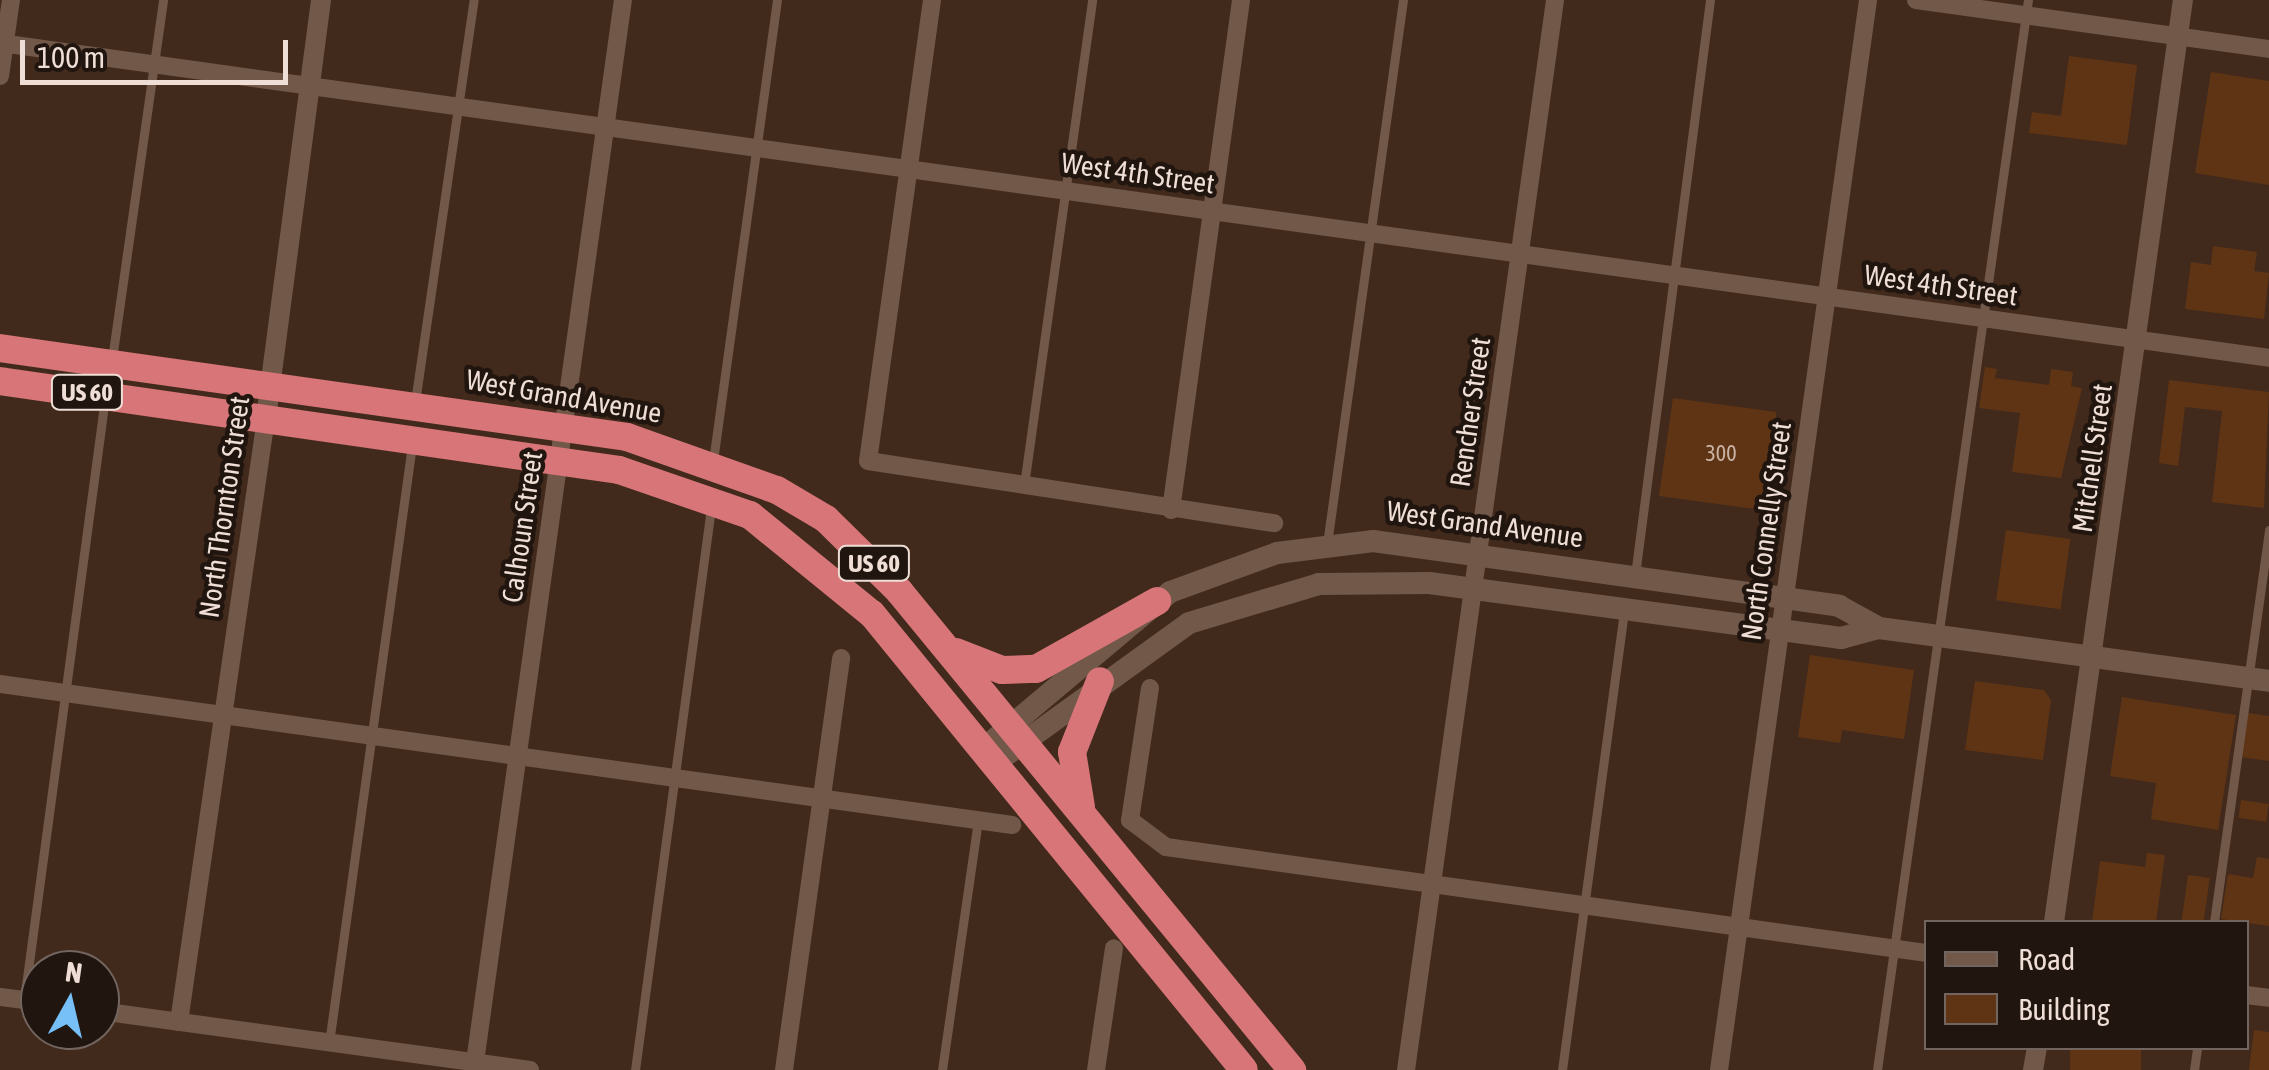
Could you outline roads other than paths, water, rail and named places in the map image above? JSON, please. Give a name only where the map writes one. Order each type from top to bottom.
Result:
[{"type":"highway","name":"West Grand Avenue","points":[[0,348],[414,404],[564,428],[714,460],[826,520],[948,649],[1018,734]]},
{"type":"highway","name":"US 60","points":[[0,381],[559,460],[713,498],[834,574],[989,756],[1244,1070]]},
{"type":"highway","points":[[948,649],[1002,670],[1036,669],[1157,600]]},
{"type":"highway","points":[[1084,818],[1072,752],[1100,682]]},
{"type":"highway","name":"US 60","points":[[1018,734],[1292,1070]]},
{"type":"main road","name":"West Grand Avenue","points":[[1018,734],[1157,600],[1210,572],[1327,544],[1478,555],[1839,606],[1879,628],[2258,680]]},
{"type":"main road","name":"West Grand Avenue","points":[[989,756],[1190,623],[1254,598],[1366,580],[1473,590],[1841,638],[1879,628]]},
{"type":"street","points":[[0,76],[10,0]]},
{"type":"street","name":"North Thornton Street","points":[[179,1022],[266,418],[321,0]]},
{"type":"street","name":"Calhoun Street","points":[[475,1062],[623,0]]},
{"type":"street","points":[[932,0],[868,461],[1023,488],[1274,523]]},
{"type":"street","points":[[1170,510],[1241,0]]},
{"type":"street","name":"Rencher Street","points":[[1406,1070],[1555,0]]},
{"type":"street","name":"North Connelly Street","points":[[1719,1070],[1868,0]]},
{"type":"street","points":[[1916,0],[2027,8],[2269,49]]},
{"type":"street","name":"Mitchell Street","points":[[2054,920],[2183,0]]},
{"type":"street","name":"West 4th Street","points":[[2,43],[2269,358]]},
{"type":"street","points":[[784,1070],[841,658]]},
{"type":"street","points":[[0,684],[1012,825]]},
{"type":"street","points":[[1150,688],[1130,820],[1143,836],[1166,847],[1924,953]]},
{"type":"street","points":[[1096,1070],[1114,948]]},
{"type":"street","points":[[120,1014],[530,1070]]},
{"type":"lane","points":[[111,361],[164,0]]},
{"type":"lane","points":[[414,404],[474,0]]},
{"type":"lane","points":[[714,460],[777,0]]},
{"type":"lane","points":[[1023,488],[1092,0]]},
{"type":"lane","points":[[1327,544],[1403,0]]},
{"type":"lane","points":[[1634,578],[1710,0]]},
{"type":"lane","points":[[1878,1070],[1934,636],[2027,8]]},
{"type":"lane","points":[[37,950],[65,692],[106,394]]},
{"type":"lane","points":[[329,1043],[413,438]]},
{"type":"lane","points":[[635,1070],[713,498]]},
{"type":"lane","points":[[2214,920],[2258,680],[2269,530]]},
{"type":"lane","points":[[1562,1070],[1624,609]]},
{"type":"lane","points":[[942,1070],[978,820]]}]
